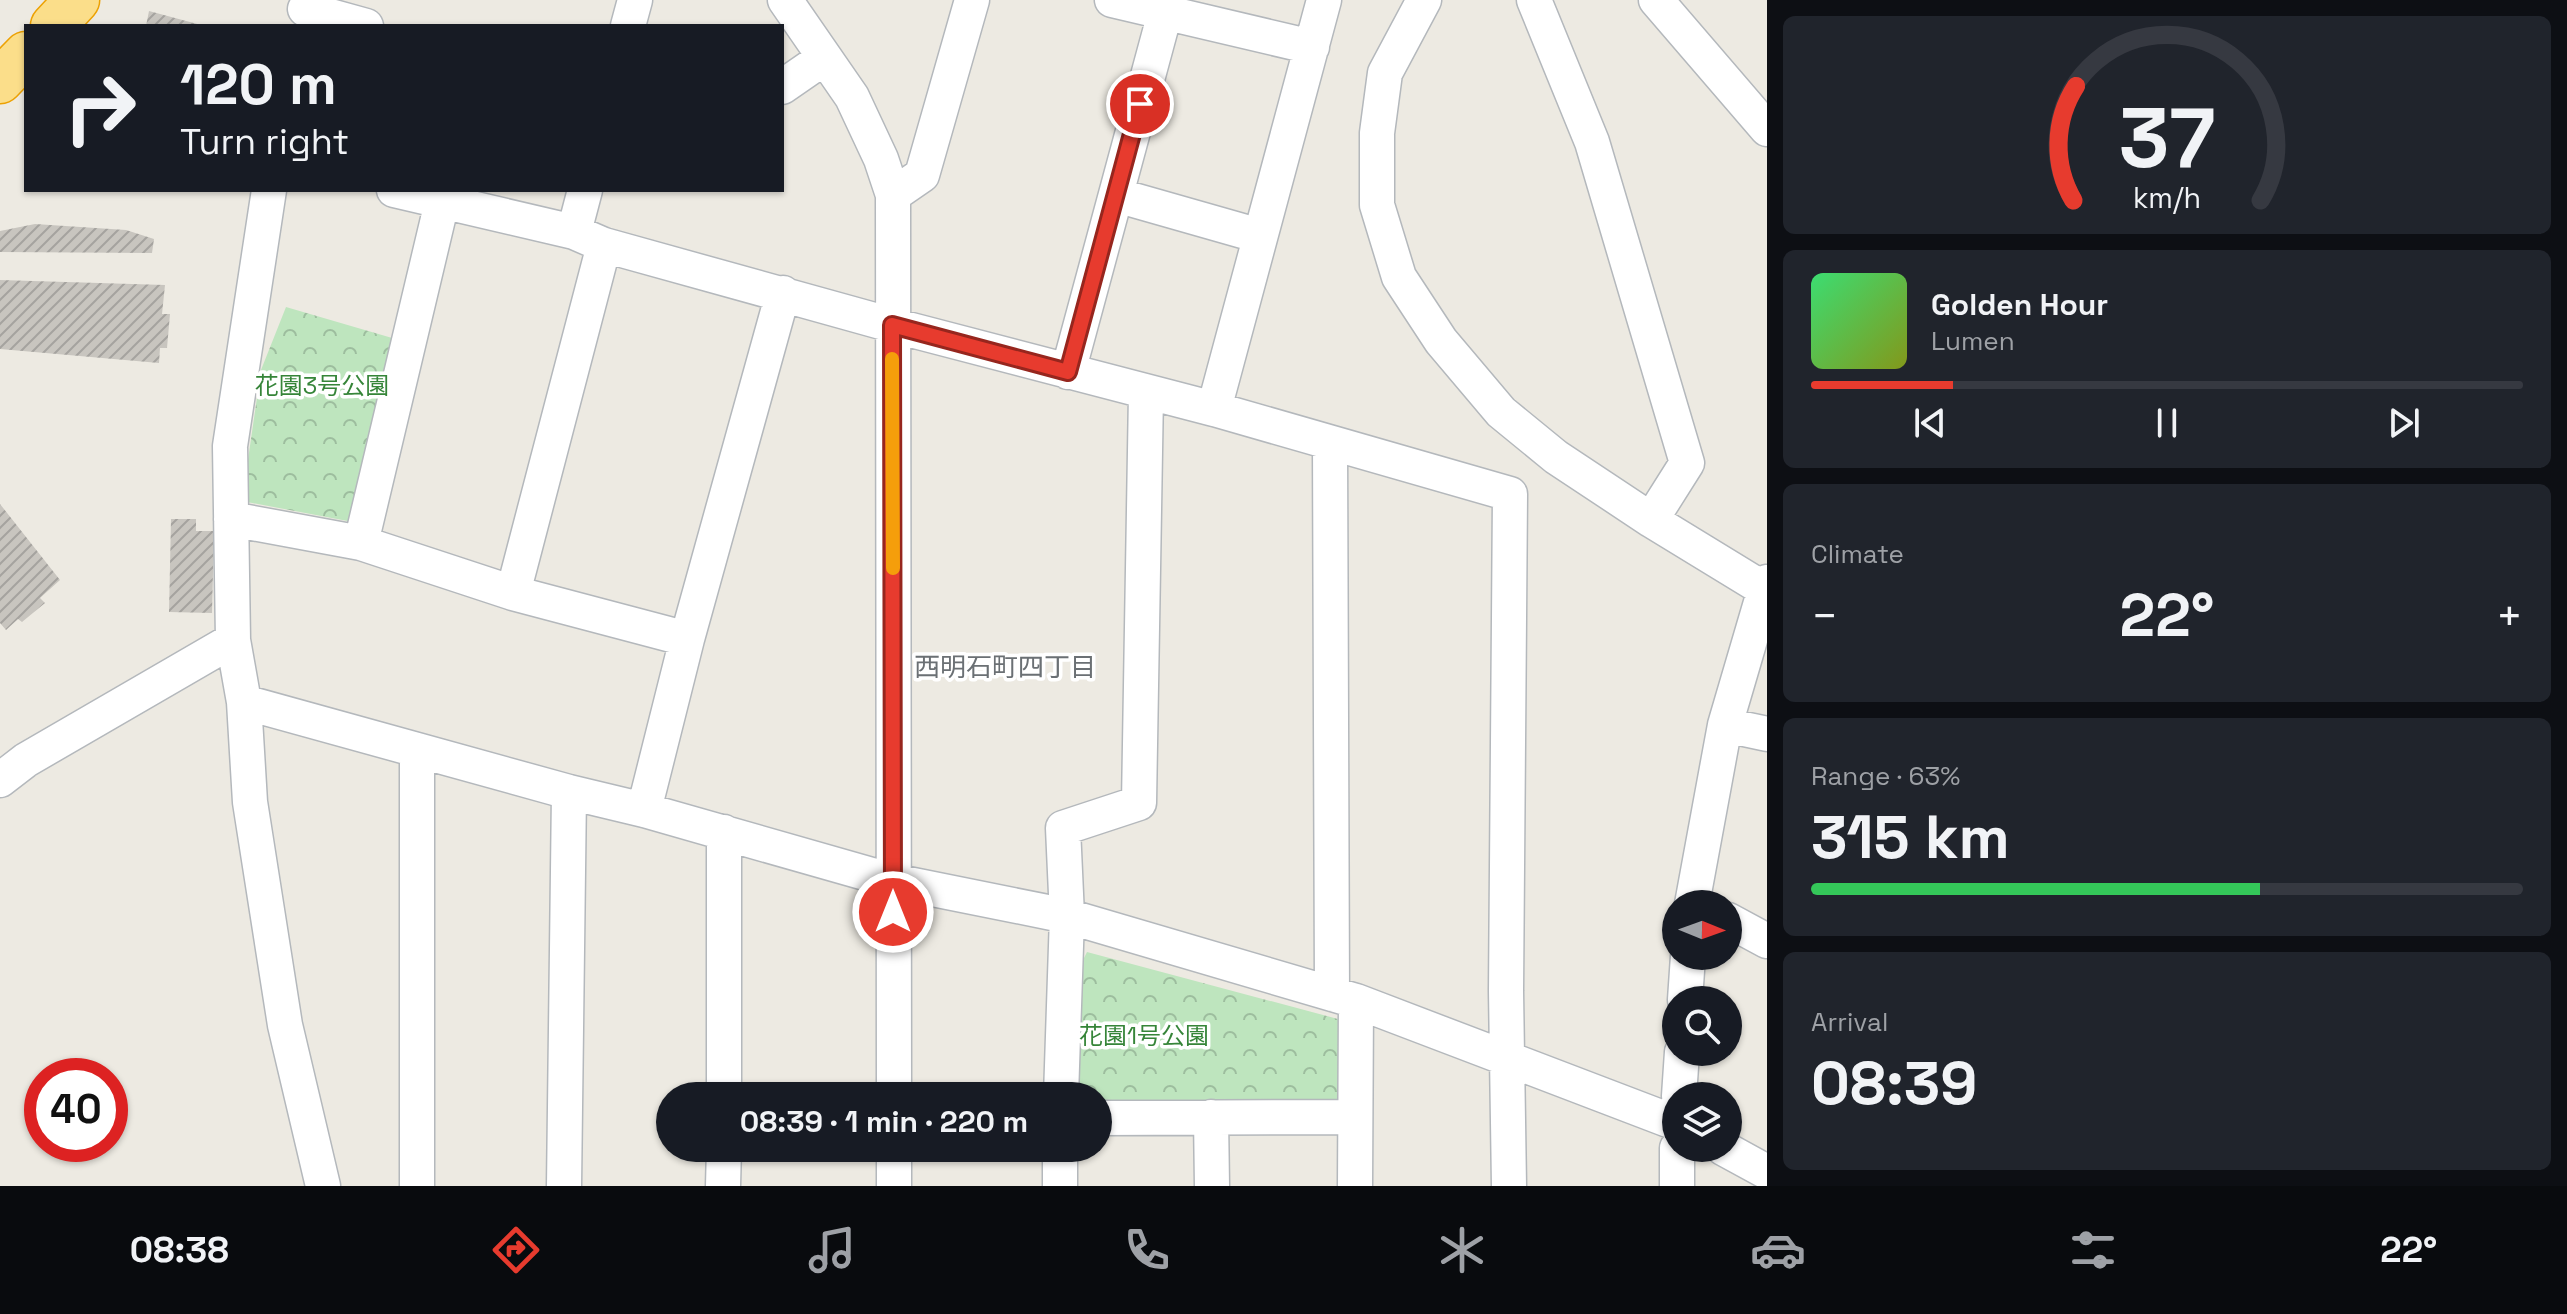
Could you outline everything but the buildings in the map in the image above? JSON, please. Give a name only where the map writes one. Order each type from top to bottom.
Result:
[{"type":"highway","points":[[55,24],[77,0]]},
{"type":"highway","points":[[0,81],[24,56]]},
{"type":"street","points":[[629,24],[635,0]]},
{"type":"street","points":[[785,0],[852,97],[881,159],[893,195],[894,1082]]},
{"type":"street","points":[[893,195],[922,175],[972,0]]},
{"type":"street","points":[[1214,409],[1324,0]]},
{"type":"street","points":[[1424,0],[1385,73],[1377,133],[1377,205],[1399,277],[1441,341],[1501,412],[1556,457],[1651,520],[1766,585],[1725,725],[1695,890]]},
{"type":"street","points":[[1534,0],[1592,142],[1687,463],[1651,520]]},
{"type":"street","points":[[1656,0],[1767,129]]},
{"type":"street","points":[[1068,372],[1116,195],[1142,5],[1312,47]]},
{"type":"street","points":[[304,12],[357,24]]},
{"type":"street","points":[[784,86],[824,58]]},
{"type":"street","points":[[269,192],[230,446],[233,640],[244,702],[250,802],[285,1025],[323,1186]]},
{"type":"street","points":[[409,192],[440,196],[892,325],[1214,409],[1510,494],[1509,1186]]},
{"type":"street","points":[[513,593],[589,239],[585,192]]},
{"type":"street","points":[[1116,195],[1260,236]]},
{"type":"street","points":[[361,543],[440,196]]},
{"type":"street","points":[[644,810],[687,639],[783,293]]},
{"type":"street","points":[[1061,1082],[1067,916],[1063,828],[1139,803],[1146,393]]},
{"type":"street","points":[[1330,443],[1344,998],[1355,1117],[1355,1186]]},
{"type":"street","points":[[231,519],[361,543],[513,593],[687,639]]},
{"type":"street","points":[[0,780],[26,760],[233,640]]},
{"type":"street","points":[[244,702],[893,881],[1067,916],[1344,998],[1508,1057],[1662,1118]]},
{"type":"street","points":[[1725,725],[1767,734]]},
{"type":"street","points":[[417,750],[417,1186]]},
{"type":"street","points":[[564,1186],[569,792]]},
{"type":"street","points":[[724,832],[724,1082]]},
{"type":"street","points":[[1742,928],[1767,941]]},
{"type":"street","points":[[1211,1117],[1212,1186]]},
{"type":"street","points":[[1112,1118],[1355,1117]]},
{"type":"street","points":[[1742,1158],[1767,1172]]},
{"type":"street","points":[[723,1186],[724,1162]]},
{"type":"street","points":[[894,1162],[894,1186]]},
{"type":"street","points":[[1060,1162],[1060,1186]]},
{"type":"street","points":[[1677,1162],[1677,1186]]},
{"type":"green space","name":"花園3号公園","points":[[286,307],[399,340],[353,522],[242,501],[261,370]]},
{"type":"green space","name":"花園1号公園","points":[[1087,952],[1338,1019],[1342,1106],[1112,1101],[1112,1082],[1074,1082],[1078,970]]},
{"type":"slow traffic","points":[[892,359],[893,568]]},
{"type":"district","name":"西明石町四丁目","points":[[1005,667]]},
{"type":"route","points":[[893,912],[892,325],[1068,372],[1140,104]]}]
